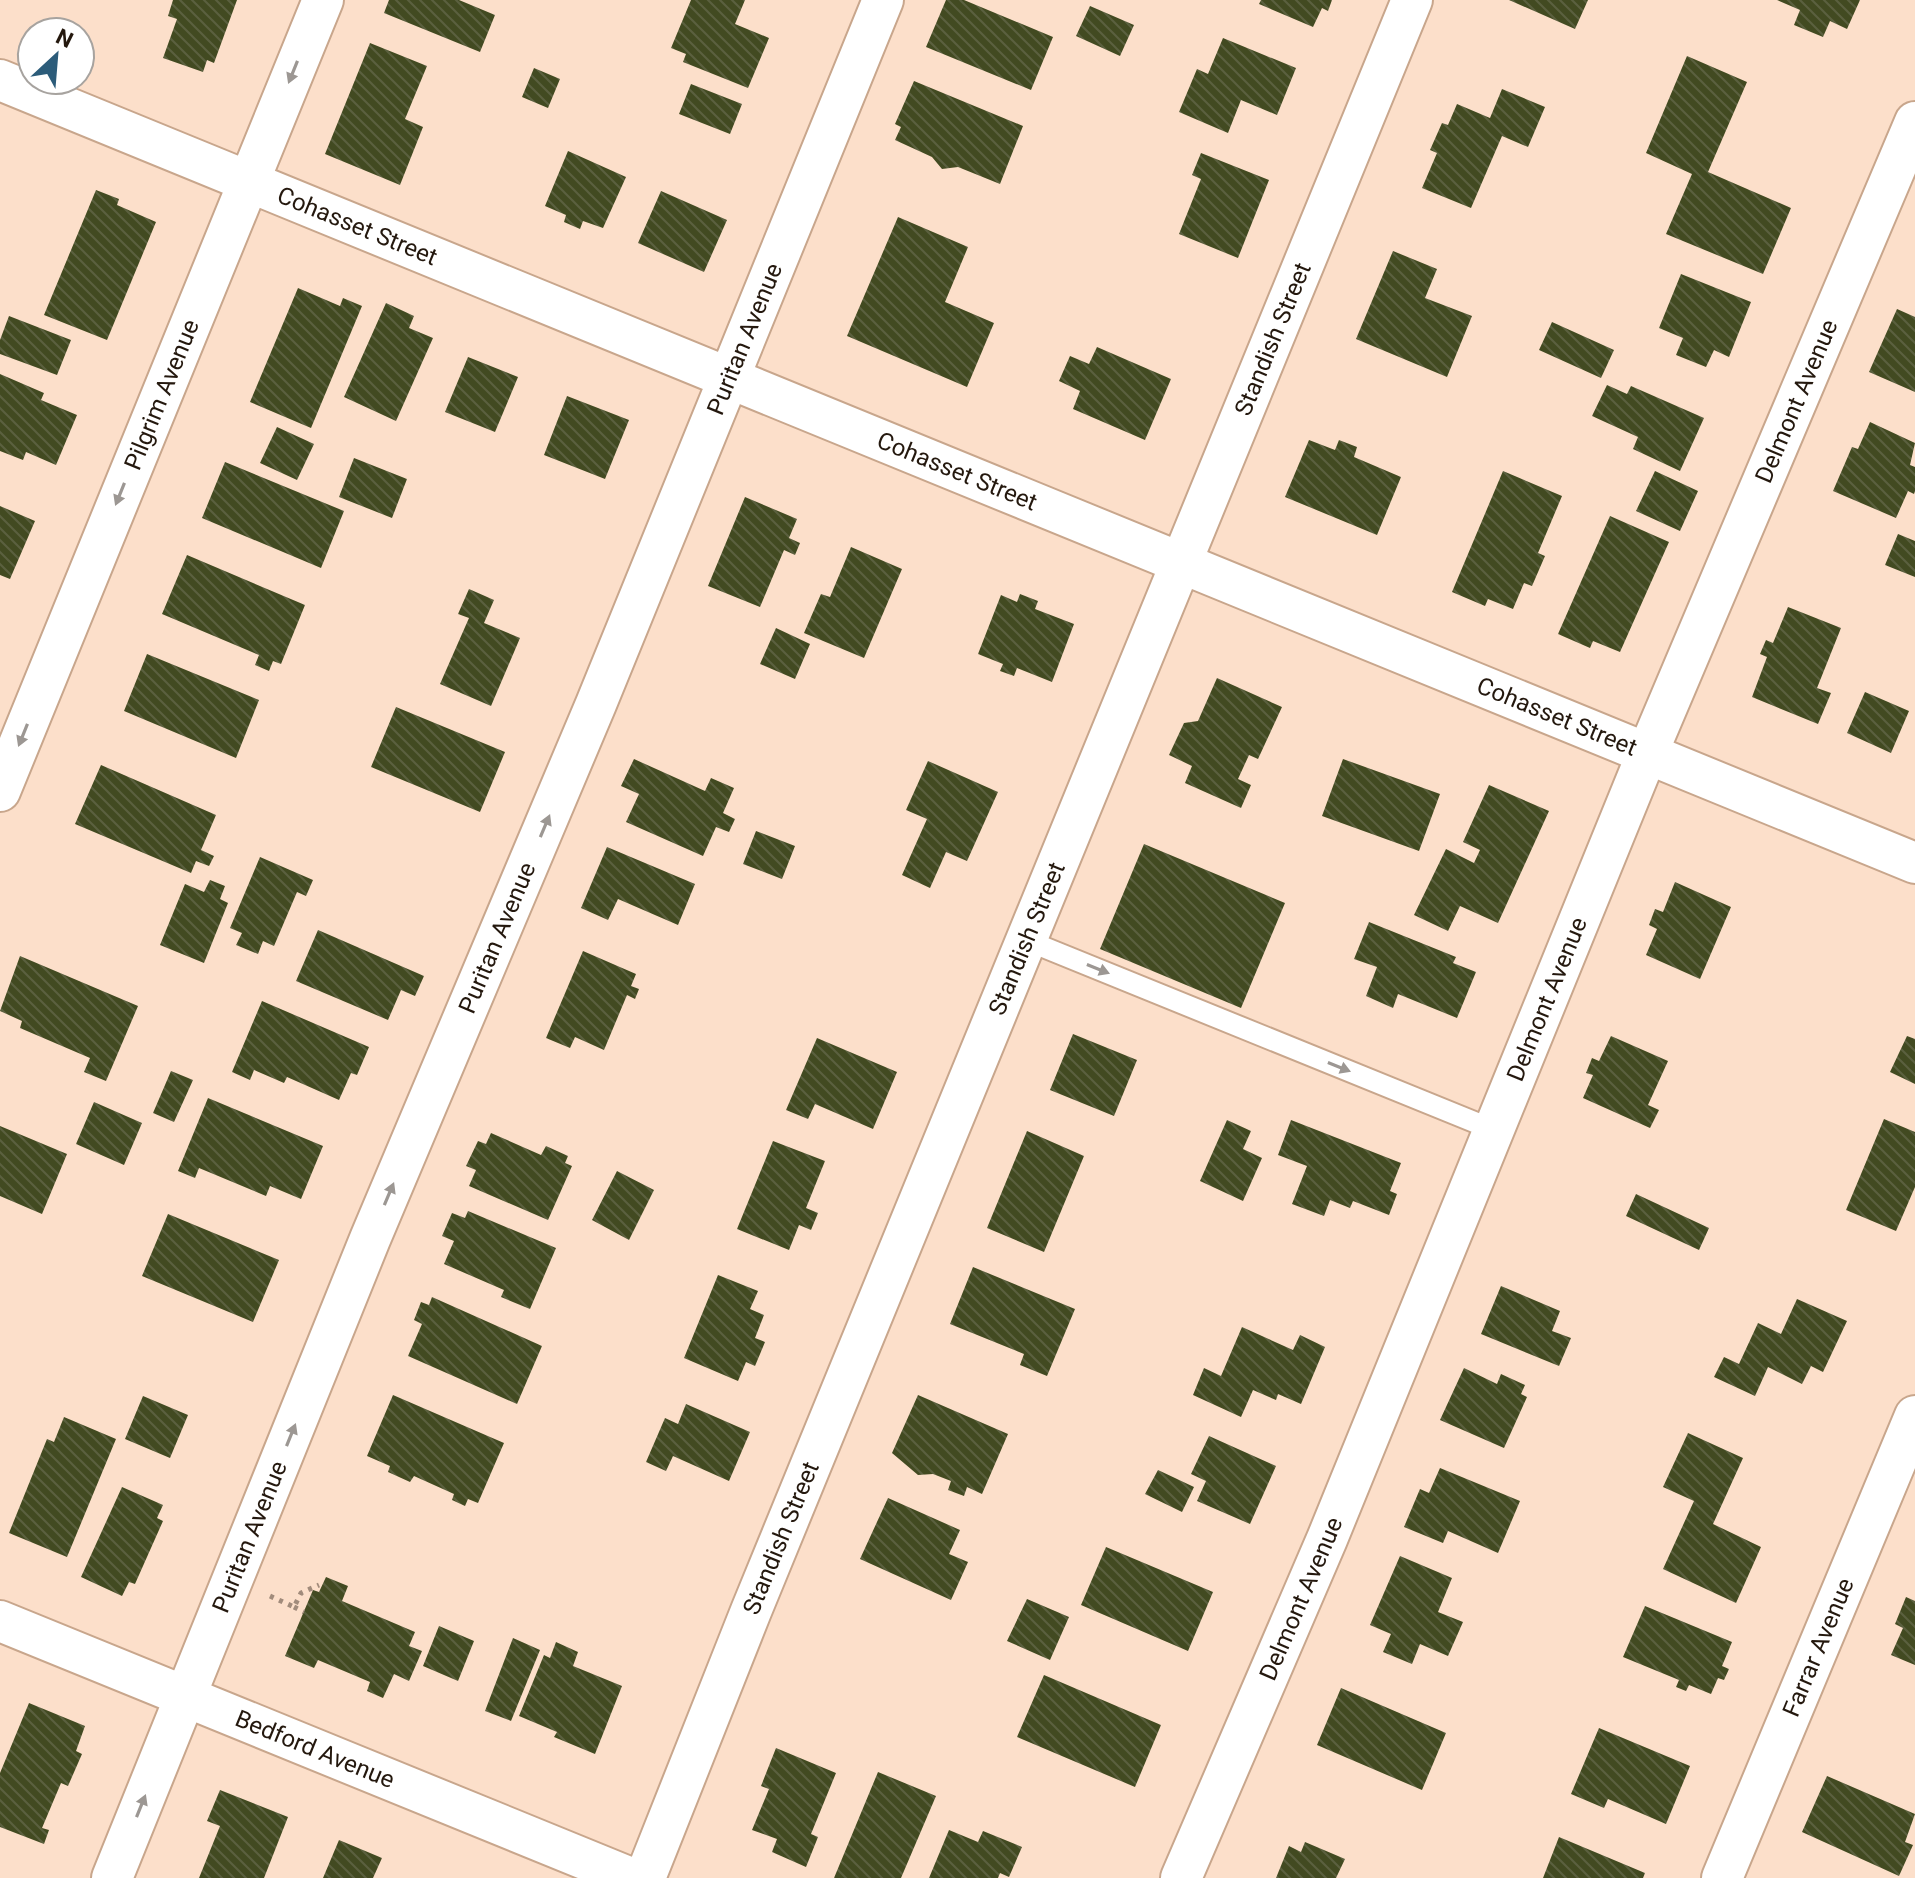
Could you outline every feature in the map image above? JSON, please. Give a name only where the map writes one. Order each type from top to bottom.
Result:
[{"type":"street","name":"Pilgrim Avenue","points":[[0,791],[323,0]]},
{"type":"street","name":"Puritan Avenue","points":[[112,1878],[370,1239],[729,379],[883,0]]},
{"type":"street","name":"Standish Street","points":[[645,1878],[1412,0]]},
{"type":"street","name":"Cohasset Street","points":[[0,80],[1182,566],[1915,863]]},
{"type":"street","name":"Delmont Avenue","points":[[1181,1878],[1327,1539],[1647,754],[1915,122]]},
{"type":"street","name":"Farrar Avenue","points":[[1722,1878],[1915,1416]]},
{"type":"street","name":"Bedford Avenue","points":[[0,1621],[631,1878]]},
{"type":"lane","points":[[1026,940],[1494,1130]]},
{"type":"path","points":[[294,1607],[301,1593],[319,1585]]},
{"type":"path","points":[[265,1594],[304,1612]]},
{"type":"building","points":[[173,0],[237,0],[214,63],[207,60],[203,72],[163,58],[177,19],[168,16]]},
{"type":"building","points":[[389,0],[459,0],[495,15],[480,52],[384,13]]},
{"type":"building","points":[[691,0],[745,0],[735,24],[769,38],[748,88],[683,62],[686,54],[671,48]]},
{"type":"building","points":[[946,0],[964,0],[1053,37],[1031,90],[926,47]]},
{"type":"building","points":[[1261,0],[1332,0],[1328,11],[1322,8],[1313,27],[1259,4]]},
{"type":"building","points":[[1509,0],[1588,0],[1575,29]]},
{"type":"building","points":[[1777,0],[1860,0],[1847,29],[1830,21],[1823,37],[1794,25],[1800,10]]},
{"type":"building","points":[[1090,6],[1134,25],[1120,56],[1076,36]]},
{"type":"building","points":[[1223,38],[1296,68],[1277,115],[1241,100],[1228,133],[1179,112],[1197,69],[1208,74]]},
{"type":"building","points":[[370,43],[427,66],[405,119],[423,127],[400,185],[325,154]]},
{"type":"building","points":[[1687,56],[1747,82],[1708,172],[1791,208],[1763,274],[1666,234],[1692,174],[1646,153]]},
{"type":"building","points":[[534,68],[560,79],[548,108],[522,97]]},
{"type":"building","points":[[914,81],[1023,126],[1000,184],[958,167],[942,169],[932,157],[895,140],[901,127],[895,124]]},
{"type":"building","points":[[691,84],[742,104],[730,134],[679,114]]},
{"type":"building","points":[[1502,89],[1545,107],[1528,147],[1502,136],[1471,208],[1422,188],[1437,153],[1430,150],[1442,123],[1448,125],[1457,104],[1490,118]]},
{"type":"building","points":[[568,151],[626,177],[603,228],[583,221],[580,229],[564,222],[566,215],[545,206]]},
{"type":"building","points":[[1201,153],[1269,180],[1238,258],[1179,234],[1201,179],[1192,175]]},
{"type":"building","points":[[96,190],[119,199],[117,205],[156,222],[107,340],[44,315]]},
{"type":"building","points":[[661,191],[727,220],[704,272],[638,243]]},
{"type":"building","points":[[898,217],[968,247],[945,302],[994,323],[967,387],[847,336]]},
{"type":"building","points":[[1393,251],[1437,269],[1425,298],[1472,316],[1447,377],[1356,339]]},
{"type":"building","points":[[1681,274],[1751,302],[1729,357],[1714,350],[1706,367],[1676,355],[1683,338],[1659,328]]},
{"type":"building","points":[[298,288],[340,306],[343,298],[362,306],[311,428],[250,402]]},
{"type":"building","points":[[386,303],[414,316],[409,328],[433,338],[396,421],[344,397]]},
{"type":"building","points":[[1897,309],[1915,317],[1915,392],[1869,372]]},
{"type":"building","points":[[9,316],[71,340],[57,375],[0,354],[0,340]]},
{"type":"building","points":[[1552,322],[1614,350],[1601,378],[1539,350]]},
{"type":"building","points":[[1097,347],[1171,379],[1145,440],[1073,409],[1080,391],[1059,381],[1070,356],[1089,364]]},
{"type":"building","points":[[468,357],[518,377],[495,432],[445,412]]},
{"type":"building","points":[[0,374],[44,393],[41,400],[77,415],[56,465],[26,452],[23,460],[0,451]]},
{"type":"building","points":[[1607,385],[1627,394],[1631,386],[1704,418],[1680,471],[1633,449],[1638,437],[1592,416]]},
{"type":"building","points":[[567,396],[629,420],[605,479],[544,455]]},
{"type":"building","points":[[1870,422],[1915,443],[1910,465],[1915,467],[1915,491],[1914,494],[1908,491],[1896,518],[1833,491],[1852,447],[1858,449]]},
{"type":"building","points":[[277,427],[314,444],[297,480],[260,463]]},
{"type":"building","points":[[1309,440],[1335,450],[1339,440],[1357,447],[1354,457],[1401,477],[1377,535],[1285,497]]},
{"type":"building","points":[[354,458],[407,479],[392,518],[339,497]]},
{"type":"building","points":[[225,462],[344,511],[321,568],[202,518]]},
{"type":"building","points":[[1503,471],[1562,496],[1538,553],[1545,556],[1532,586],[1524,583],[1513,609],[1488,599],[1485,606],[1452,592]]},
{"type":"building","points":[[1655,471],[1698,491],[1680,531],[1636,511]]},
{"type":"building","points":[[745,497],[797,519],[789,538],[800,543],[795,555],[784,550],[760,607],[708,586]]},
{"type":"building","points":[[0,506],[35,521],[10,579],[0,575]]},
{"type":"building","points":[[1610,516],[1669,542],[1620,652],[1593,641],[1590,648],[1558,634]]},
{"type":"building","points":[[1898,534],[1915,541],[1915,577],[1885,565]]},
{"type":"building","points":[[851,547],[902,569],[864,658],[804,633],[821,594],[830,597]]},
{"type":"building","points":[[187,555],[305,605],[281,664],[273,661],[269,671],[255,665],[259,655],[162,614]]},
{"type":"building","points":[[469,589],[494,600],[484,623],[520,638],[491,706],[440,684],[469,618],[458,614]]},
{"type":"building","points":[[1020,594],[1038,601],[1035,609],[1074,624],[1052,682],[1017,668],[1014,676],[1000,671],[1003,664],[978,654],[1001,595],[1017,602]]},
{"type":"building","points":[[1788,607],[1841,628],[1817,688],[1831,693],[1818,724],[1752,697],[1767,657],[1760,654],[1766,640],[1773,643]]},
{"type":"building","points":[[776,628],[810,644],[795,679],[760,664]]},
{"type":"building","points":[[147,654],[259,700],[236,758],[124,711]]},
{"type":"building","points":[[1217,678],[1282,707],[1258,759],[1249,755],[1238,779],[1251,785],[1241,808],[1185,783],[1192,766],[1169,755],[1184,723],[1198,721]]},
{"type":"building","points":[[1865,692],[1909,711],[1891,753],[1847,733]]},
{"type":"building","points":[[396,707],[505,752],[480,812],[371,767]]},
{"type":"building","points":[[634,759],[705,791],[711,778],[734,788],[723,813],[735,819],[729,832],[716,827],[703,856],[626,822],[639,794],[621,786]]},
{"type":"building","points":[[1343,759],[1440,794],[1419,851],[1322,816]]},
{"type":"building","points":[[928,761],[998,792],[967,861],[946,852],[930,888],[902,875],[927,819],[906,810]]},
{"type":"building","points":[[101,765],[216,815],[201,850],[214,856],[209,866],[196,861],[191,873],[75,824]]},
{"type":"building","points":[[1489,785],[1549,811],[1498,923],[1460,906],[1448,931],[1414,915],[1446,849],[1474,863],[1480,850],[1463,842]]},
{"type":"building","points":[[756,831],[795,846],[782,879],[743,864]]},
{"type":"building","points":[[1144,844],[1285,903],[1241,1008],[1100,949]]},
{"type":"building","points":[[607,847],[695,884],[678,925],[618,899],[608,920],[581,908]]},
{"type":"building","points":[[260,857],[313,880],[306,896],[297,892],[274,946],[263,941],[258,954],[236,945],[242,933],[230,928]]},
{"type":"building","points":[[210,880],[225,886],[220,899],[228,903],[204,963],[160,945],[185,884],[204,892]]},
{"type":"building","points":[[1675,882],[1731,907],[1700,979],[1646,955],[1657,929],[1649,925],[1655,909],[1663,912]]},
{"type":"building","points":[[1369,922],[1456,957],[1453,963],[1476,972],[1457,1018],[1398,994],[1393,1008],[1366,996],[1377,967],[1354,959]]},
{"type":"building","points":[[318,930],[424,976],[415,996],[401,990],[388,1020],[296,981]]},
{"type":"building","points":[[583,951],[636,974],[631,986],[639,989],[635,999],[627,995],[604,1050],[575,1037],[570,1048],[546,1038]]},
{"type":"building","points":[[20,956],[138,1006],[106,1081],[84,1072],[90,1058],[20,1028],[22,1021],[0,1011]]},
{"type":"building","points":[[262,1001],[369,1047],[357,1075],[351,1073],[339,1100],[287,1077],[284,1083],[254,1070],[250,1080],[232,1072]]},
{"type":"building","points":[[1073,1034],[1137,1060],[1114,1116],[1050,1090]]},
{"type":"building","points":[[1611,1036],[1668,1061],[1648,1105],[1659,1110],[1650,1128],[1583,1098],[1593,1075],[1586,1073],[1592,1058],[1599,1061]]},
{"type":"building","points":[[1907,1036],[1915,1039],[1915,1084],[1890,1072]]},
{"type":"building","points":[[817,1038],[897,1072],[873,1129],[815,1104],[808,1119],[786,1110]]},
{"type":"building","points":[[171,1071],[193,1080],[174,1122],[153,1113]]},
{"type":"building","points":[[208,1098],[323,1146],[301,1199],[270,1186],[266,1196],[199,1168],[195,1178],[178,1171]]},
{"type":"building","points":[[94,1102],[142,1123],[124,1165],[76,1144]]},
{"type":"building","points":[[1884,1119],[1915,1132],[1915,1187],[1896,1231],[1846,1210]]},
{"type":"building","points":[[1227,1120],[1251,1131],[1243,1149],[1262,1158],[1243,1201],[1200,1181]]},
{"type":"building","points":[[1291,1120],[1401,1163],[1390,1191],[1397,1194],[1389,1215],[1353,1201],[1350,1208],[1330,1200],[1324,1216],[1292,1204],[1307,1166],[1278,1155]]},
{"type":"building","points":[[0,1126],[67,1154],[42,1214],[0,1196]]},
{"type":"building","points":[[1027,1131],[1084,1156],[1044,1252],[987,1228]]},
{"type":"building","points":[[491,1133],[541,1155],[546,1146],[568,1156],[565,1163],[572,1166],[548,1220],[469,1186],[476,1170],[466,1166],[478,1141],[486,1144]]},
{"type":"building","points":[[773,1141],[825,1161],[806,1208],[818,1213],[811,1230],[799,1225],[789,1250],[737,1229]]},
{"type":"building","points":[[617,1171],[654,1190],[629,1240],[592,1220]]},
{"type":"building","points":[[1636,1194],[1709,1228],[1699,1250],[1626,1216]]},
{"type":"building","points":[[468,1211],[556,1248],[530,1309],[501,1297],[504,1290],[444,1264],[454,1241],[442,1236],[452,1213],[465,1218]]},
{"type":"building","points":[[168,1214],[279,1260],[253,1322],[142,1276]]},
{"type":"building","points":[[973,1267],[1075,1309],[1047,1376],[1020,1365],[1024,1354],[950,1324]]},
{"type":"building","points":[[718,1275],[758,1291],[750,1309],[764,1315],[755,1338],[765,1342],[755,1366],[746,1362],[738,1381],[684,1358]]},
{"type":"building","points":[[1501,1286],[1560,1311],[1552,1331],[1571,1338],[1559,1366],[1481,1334]]},
{"type":"building","points":[[432,1297],[542,1346],[517,1404],[408,1356],[422,1324],[414,1320],[421,1302],[429,1305]]},
{"type":"building","points":[[1797,1299],[1847,1321],[1823,1372],[1811,1366],[1802,1384],[1768,1367],[1755,1396],[1714,1377],[1724,1357],[1739,1364],[1758,1323],[1781,1334]]},
{"type":"building","points":[[1242,1327],[1293,1350],[1300,1335],[1325,1347],[1301,1404],[1278,1394],[1276,1400],[1253,1390],[1241,1417],[1193,1395],[1204,1368],[1221,1376]]},
{"type":"building","points":[[1464,1368],[1497,1384],[1501,1374],[1525,1385],[1521,1394],[1527,1397],[1504,1448],[1440,1420]]},
{"type":"building","points":[[393,1395],[504,1443],[478,1503],[468,1499],[465,1506],[452,1500],[454,1494],[414,1476],[410,1482],[388,1472],[390,1466],[367,1456]]},
{"type":"building","points":[[918,1395],[1008,1434],[982,1494],[967,1487],[964,1496],[948,1490],[951,1481],[933,1474],[918,1475],[892,1453]]},
{"type":"building","points":[[143,1396],[188,1415],[170,1458],[125,1439]]},
{"type":"building","points":[[686,1404],[750,1432],[729,1481],[673,1456],[666,1471],[646,1462],[665,1418],[678,1424]]},
{"type":"building","points":[[64,1417],[116,1439],[67,1557],[9,1533],[47,1439],[54,1442]]},
{"type":"building","points":[[1688,1433],[1743,1458],[1713,1524],[1761,1547],[1736,1603],[1663,1569],[1694,1501],[1663,1487]]},
{"type":"building","points":[[1209,1436],[1276,1466],[1250,1524],[1197,1501],[1206,1481],[1191,1474]]},
{"type":"building","points":[[1440,1468],[1520,1501],[1498,1553],[1448,1531],[1443,1543],[1404,1527],[1420,1489],[1429,1493]]},
{"type":"building","points":[[1158,1470],[1194,1487],[1182,1512],[1145,1494]]},
{"type":"building","points":[[122,1487],[163,1505],[157,1518],[163,1521],[135,1584],[129,1582],[122,1596],[81,1577]]},
{"type":"building","points":[[888,1498],[960,1530],[949,1554],[968,1562],[951,1600],[860,1559]]},
{"type":"building","points":[[1106,1547],[1213,1592],[1188,1651],[1081,1605]]},
{"type":"building","points":[[1400,1556],[1452,1578],[1438,1612],[1463,1622],[1448,1656],[1420,1644],[1412,1664],[1383,1652],[1391,1634],[1370,1625]]},
{"type":"building","points":[[326,1577],[348,1586],[342,1601],[415,1632],[409,1646],[422,1651],[409,1681],[394,1674],[383,1698],[367,1691],[370,1682],[318,1660],[314,1668],[285,1656],[313,1590],[319,1592]]},
{"type":"building","points":[[1906,1597],[1915,1601],[1915,1665],[1891,1655],[1903,1628],[1895,1624]]},
{"type":"building","points":[[1027,1599],[1069,1617],[1050,1660],[1007,1641]]},
{"type":"building","points":[[1645,1606],[1732,1642],[1722,1666],[1729,1669],[1724,1680],[1718,1678],[1711,1694],[1689,1685],[1686,1691],[1676,1687],[1679,1680],[1623,1657]]},
{"type":"building","points":[[439,1626],[474,1641],[458,1681],[423,1666]]},
{"type":"building","points":[[513,1638],[540,1650],[511,1721],[485,1711]]},
{"type":"building","points":[[556,1642],[578,1652],[573,1666],[622,1686],[595,1754],[554,1737],[557,1732],[519,1716],[544,1655],[550,1658]]},
{"type":"building","points":[[1044,1675],[1161,1725],[1135,1787],[1017,1737]]},
{"type":"building","points":[[1341,1688],[1446,1733],[1422,1790],[1317,1745]]},
{"type":"building","points":[[29,1703],[85,1726],[76,1751],[82,1754],[68,1786],[61,1783],[42,1828],[49,1830],[44,1844],[0,1827],[0,1773]]},
{"type":"building","points":[[1599,1728],[1690,1766],[1666,1824],[1608,1799],[1604,1808],[1571,1794]]},
{"type":"building","points":[[776,1748],[836,1773],[811,1834],[818,1837],[806,1867],[772,1852],[777,1839],[752,1830],[769,1789],[761,1786]]},
{"type":"building","points":[[878,1772],[936,1796],[901,1878],[834,1878]]},
{"type":"building","points":[[1827,1776],[1915,1814],[1905,1842],[1913,1845],[1899,1876],[1802,1832]]},
{"type":"building","points":[[220,1790],[288,1817],[264,1878],[199,1878],[220,1826],[207,1821]]},
{"type":"building","points":[[949,1830],[978,1842],[983,1831],[1022,1847],[1009,1877],[1000,1873],[998,1878],[929,1878]]},
{"type":"building","points":[[1559,1837],[1645,1873],[1643,1878],[1543,1878]]},
{"type":"building","points":[[339,1840],[382,1858],[373,1878],[323,1878]]},
{"type":"building","points":[[1305,1842],[1345,1859],[1336,1878],[1276,1878],[1289,1846],[1301,1852]]}]
